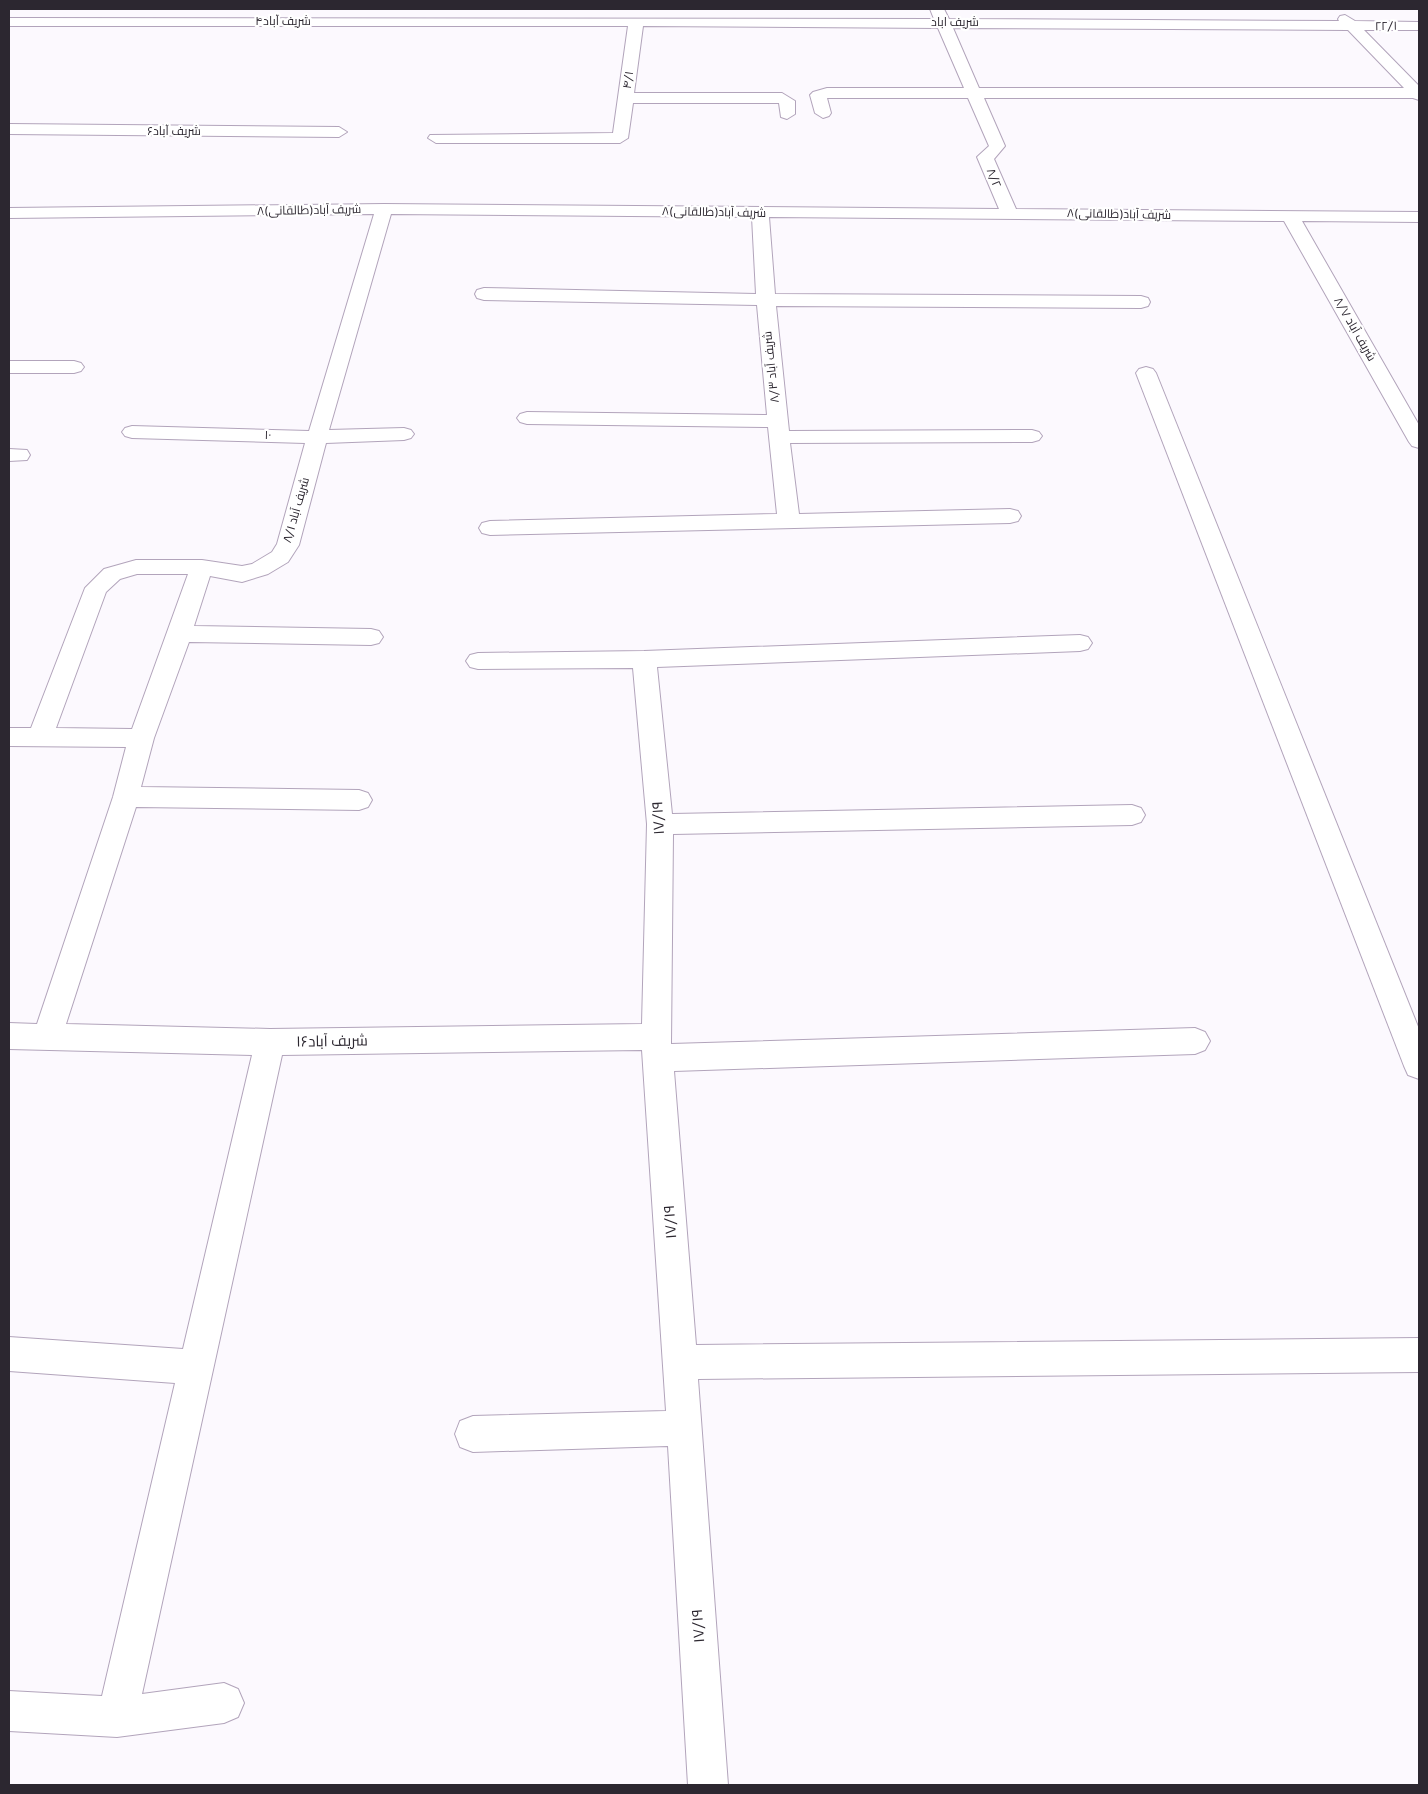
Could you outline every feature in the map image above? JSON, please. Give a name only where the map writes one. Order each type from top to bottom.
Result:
[{"type":"street","points":[[1335,9],[1418,94]]},
{"type":"street","name":"۴شریف آباد","points":[[9,22],[457,15],[557,21]]},
{"type":"street","name":"شریف اباد","points":[[557,21],[636,22],[773,15],[940,16],[1352,27]]},
{"type":"street","points":[[940,16],[975,93]]},
{"type":"street","name":"۴/۱","points":[[436,138],[620,138],[636,22]]},
{"type":"street","name":"۲۲/۱","points":[[1352,27],[1419,26]]},
{"type":"street","points":[[823,113],[818,95],[827,93],[1418,94]]},
{"type":"street","name":"۸/۲","points":[[975,93],[997,146],[986,157],[1008,213]]},
{"type":"street","points":[[626,98],[782,98],[787,101],[787,114]]},
{"type":"street","name":"شریف آباد۶","points":[[9,129],[339,132]]},
{"type":"street","name":"۸شریف آباد(طالقانی)","points":[[9,214],[384,209],[1419,217]]},
{"type":"street","name":"شریف آباد ۸/۱","points":[[40,737],[96,588],[112,574],[136,567],[202,567],[242,574],[260,569],[280,558],[288,545],[293,529],[317,437],[384,209]]},
{"type":"street","name":"شریف آباد ۸/۳","points":[[760,213],[765,300],[777,429],[789,521]]},
{"type":"street","name":"شریف آباد ۸/۷","points":[[1290,216],[1419,442]]},
{"type":"street","points":[[484,294],[765,300],[1141,302]]},
{"type":"street","points":[[9,367],[74,367]]},
{"type":"street","points":[[1146,373],[1419,1066]]},
{"type":"street","points":[[527,418],[777,429],[1032,436]]},
{"type":"street","name":"۱۰","points":[[132,432],[317,437],[404,434]]},
{"type":"street","points":[[490,528],[1010,516]]},
{"type":"street","points":[[48,1036],[126,797],[141,738],[180,634],[202,567]]},
{"type":"street","points":[[180,634],[371,637]]},
{"type":"street","points":[[478,661],[644,659],[1080,643]]},
{"type":"street","name":"۱۷/۱۹","points":[[644,659],[660,824],[657,1048],[685,1428],[708,1785]]},
{"type":"street","points":[[9,738],[141,738]]},
{"type":"street","points":[[126,797],[358,800]]},
{"type":"street","points":[[660,824],[1132,815]]},
{"type":"street","name":"شریف آباد۱۶","points":[[9,1036],[657,1048],[1194,1041]]},
{"type":"street","points":[[117,1717],[270,1042]]},
{"type":"street","points":[[9,1354],[196,1367]]},
{"type":"street","points":[[680,1362],[1419,1355]]},
{"type":"street","points":[[473,1434],[685,1428]]},
{"type":"street","points":[[9,1712],[117,1717],[224,1703]]}]
